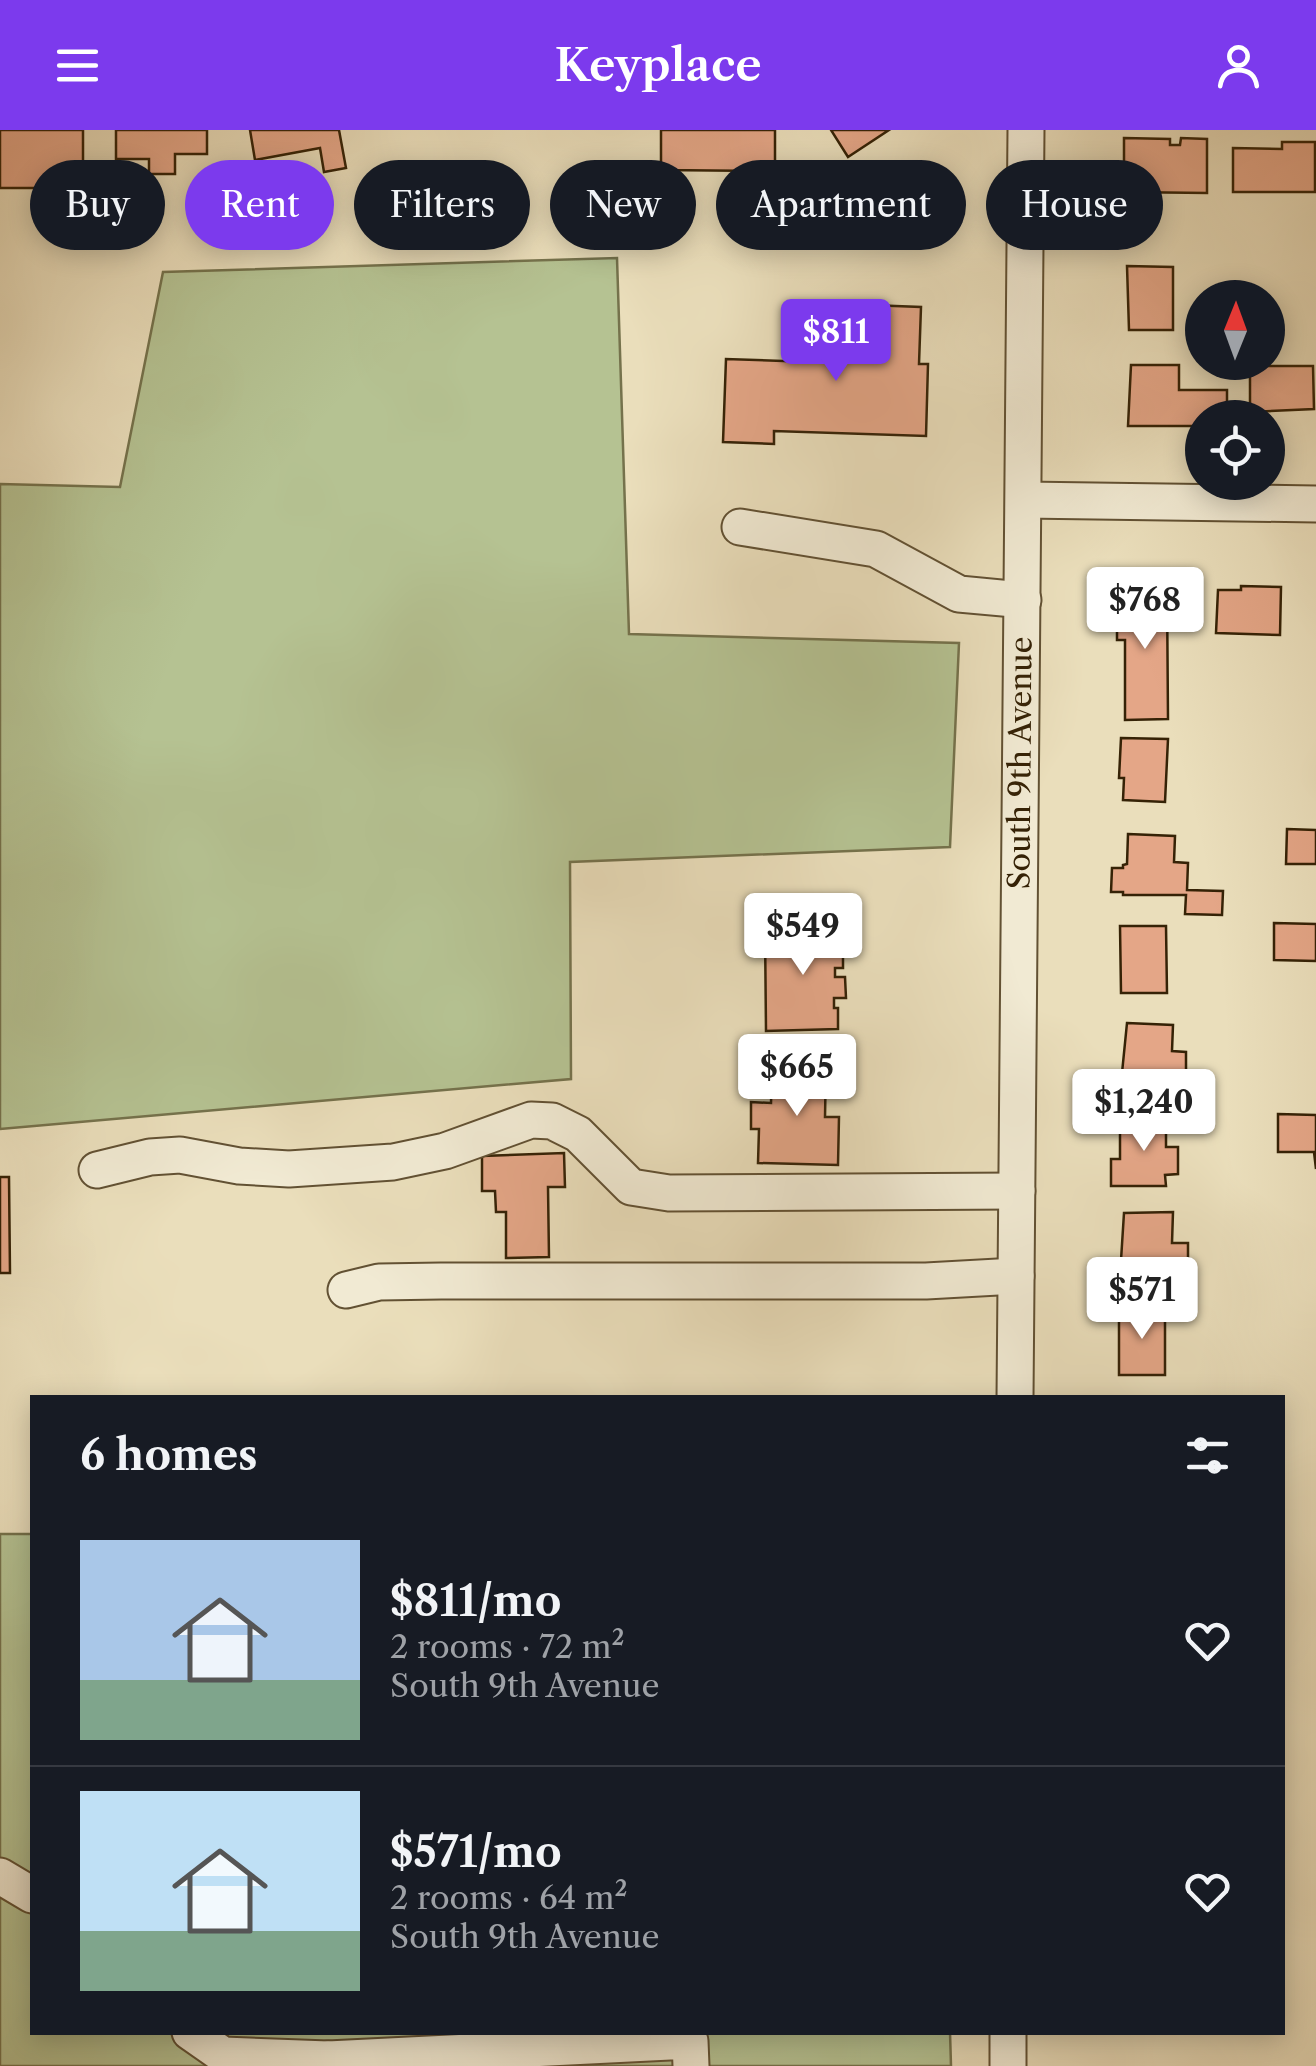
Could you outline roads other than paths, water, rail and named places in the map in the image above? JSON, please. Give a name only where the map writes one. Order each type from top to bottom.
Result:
[{"type":"street","name":"South 9th Avenue","points":[[1015,1395],[1026,130]]},
{"type":"street","points":[[1024,500],[1316,504]]},
{"type":"street","points":[[740,526],[876,549],[958,594],[1024,600]]},
{"type":"street","points":[[97,1170],[180,1155],[238,1166],[288,1169],[393,1162],[445,1151],[504,1128],[541,1120],[578,1134],[632,1187],[645,1190],[1017,1190]]},
{"type":"street","points":[[346,1290],[379,1282],[441,1280],[926,1281],[1016,1276]]},
{"type":"street","points":[[0,1876],[30,1894]]},
{"type":"street","points":[[194,2035],[222,2054],[328,2062],[690,2041],[691,2066]]},
{"type":"street","points":[[1008,2035],[1008,2066]]}]
